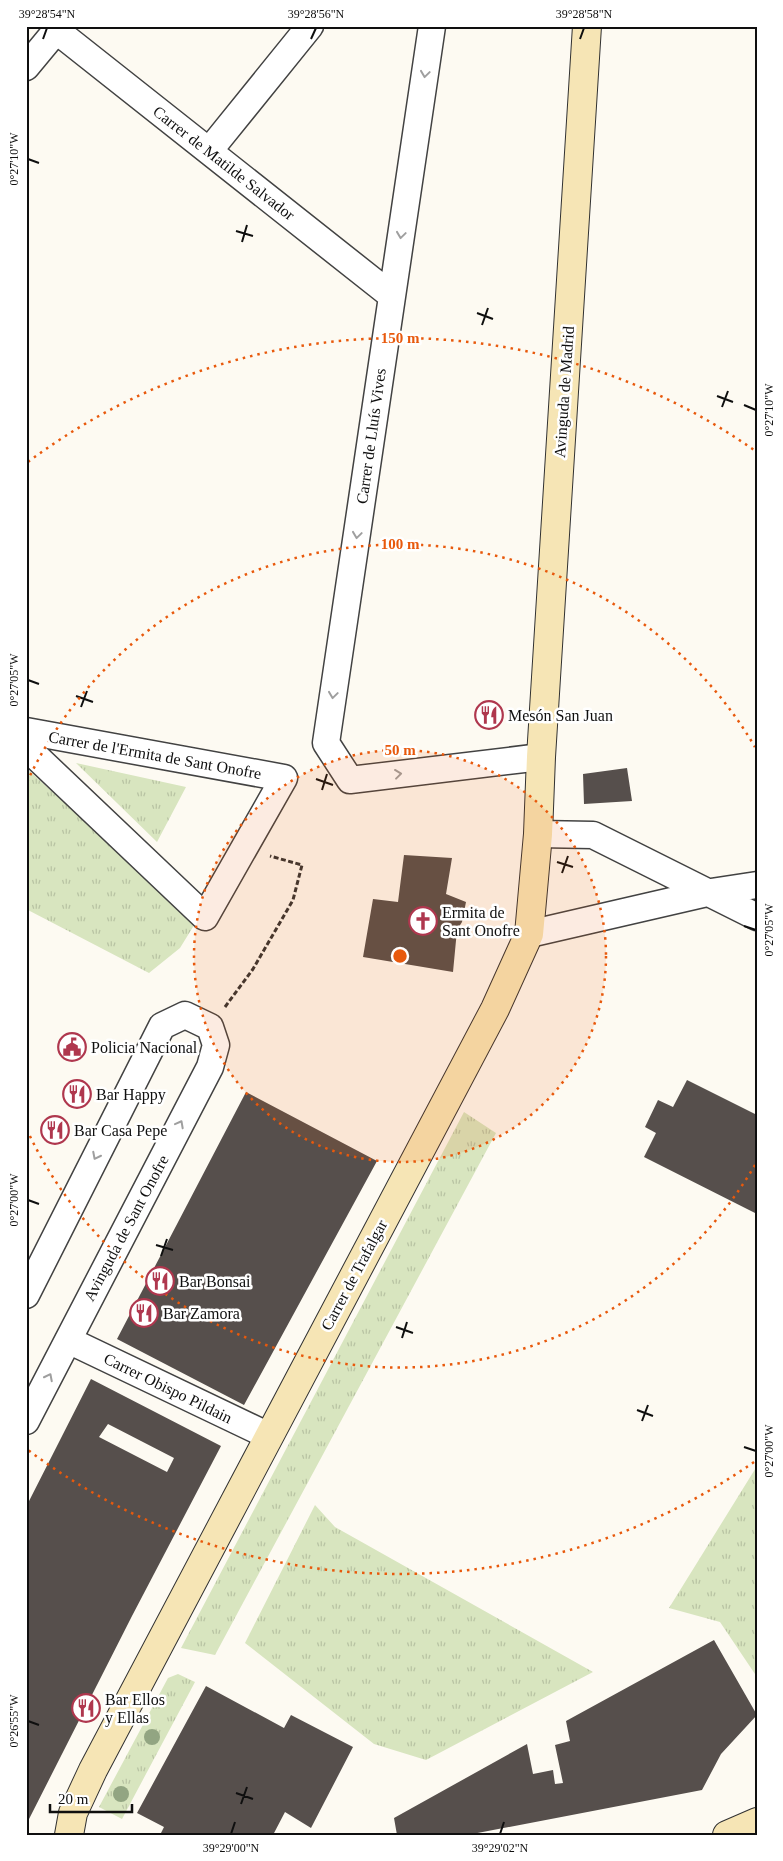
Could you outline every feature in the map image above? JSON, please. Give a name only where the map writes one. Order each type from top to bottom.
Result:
[{"type":"street","points":[[209,151],[310,26]]},
{"type":"street","name":"Carrer de Lluís Vives","points":[[432,26],[326,743],[350,780],[541,757]]},
{"type":"street","name":"Avinguda de Madrid","points":[[541,757],[587,26]]},
{"type":"street","points":[[26,67],[59,28]]},
{"type":"street","name":"Carrer de Matilde Salvador","points":[[59,28],[209,151],[392,296]]},
{"type":"street","name":"Carrer de l'Ermita de Sant Onofre","points":[[26,731],[284,778],[244,848]]},
{"type":"street","points":[[26,747],[205,917],[244,848]]},
{"type":"street","name":"Carrer de Trafalgar","points":[[69,1835],[73,1813],[93,1770],[495,1009],[529,934],[538,834],[541,757]]},
{"type":"street","points":[[538,834],[593,835],[757,916]]},
{"type":"street","points":[[529,934],[711,892],[757,886]]},
{"type":"street","points":[[26,1295],[162,1026],[185,1015],[210,1027]]},
{"type":"street","name":"Avinguda de Sant Onofre","points":[[26,1420],[210,1067],[216,1045],[210,1027]]},
{"type":"street","name":"Carrer Obispo Pildain","points":[[68,1340],[269,1436]]},
{"type":"street","name":"Carrer de Trafalgar","points":[[52,1835],[93,1770]]},
{"type":"street","points":[[727,1835],[757,1822]]},
{"type":"path","points":[[210,1027],[258,960],[293,900],[302,865],[244,848]]},
{"type":"green space","points":[[76,763],[186,787],[157,842]]},
{"type":"green space","points":[[26,768],[196,922],[180,948],[149,973],[26,909]]},
{"type":"green space","points":[[464,1112],[496,1133],[215,1655],[181,1648]]},
{"type":"green space","points":[[757,1466],[757,1677],[720,1622],[669,1608]]},
{"type":"green space","points":[[315,1505],[335,1527],[593,1672],[426,1760],[374,1744],[245,1643]]},
{"type":"green space","points":[[178,1674],[195,1682],[122,1819],[99,1807],[168,1678]]},
{"type":"building","points":[[627,768],[632,801],[584,804],[583,774]]},
{"type":"building","points":[[404,855],[452,858],[446,894],[466,902],[462,922],[457,930],[453,972],[363,957],[373,899],[398,902]]},
{"type":"building","points":[[687,1080],[757,1115],[757,1214],[644,1157],[656,1133],[645,1127],[658,1100],[673,1107]]},
{"type":"building","points":[[246,1092],[377,1161],[244,1405],[117,1339]]},
{"type":"building","points":[[91,1379],[221,1446],[26,1825],[26,1507]],"holes":[[[108,1424],[174,1458],[167,1472],[99,1437]]]},
{"type":"building","points":[[714,1640],[757,1715],[721,1754],[702,1790],[467,1835],[397,1835],[394,1818],[527,1744],[533,1774],[553,1770],[555,1784],[563,1783],[555,1745],[570,1741],[566,1721]]},
{"type":"building","points":[[206,1686],[284,1728],[291,1715],[353,1747],[311,1828],[285,1812],[273,1835],[160,1835],[164,1827],[137,1813]]},
{"type":"place","name":"Mesón San Juan","points":[[489,715]]},
{"type":"place","name":"Ermita de Sant Onofre","points":[[423,921]]},
{"type":"place","name":"Policia Nacional","points":[[72,1047]]},
{"type":"place","name":"Bar Happy","points":[[77,1094]]},
{"type":"place","name":"Bar Casa Pepe","points":[[55,1130]]},
{"type":"place","name":"Bar Bonsai","points":[[160,1281]]},
{"type":"place","name":"Bar Zamora","points":[[144,1313]]},
{"type":"place","name":"Bar Ellos y Ellas","points":[[86,1708]]}]
